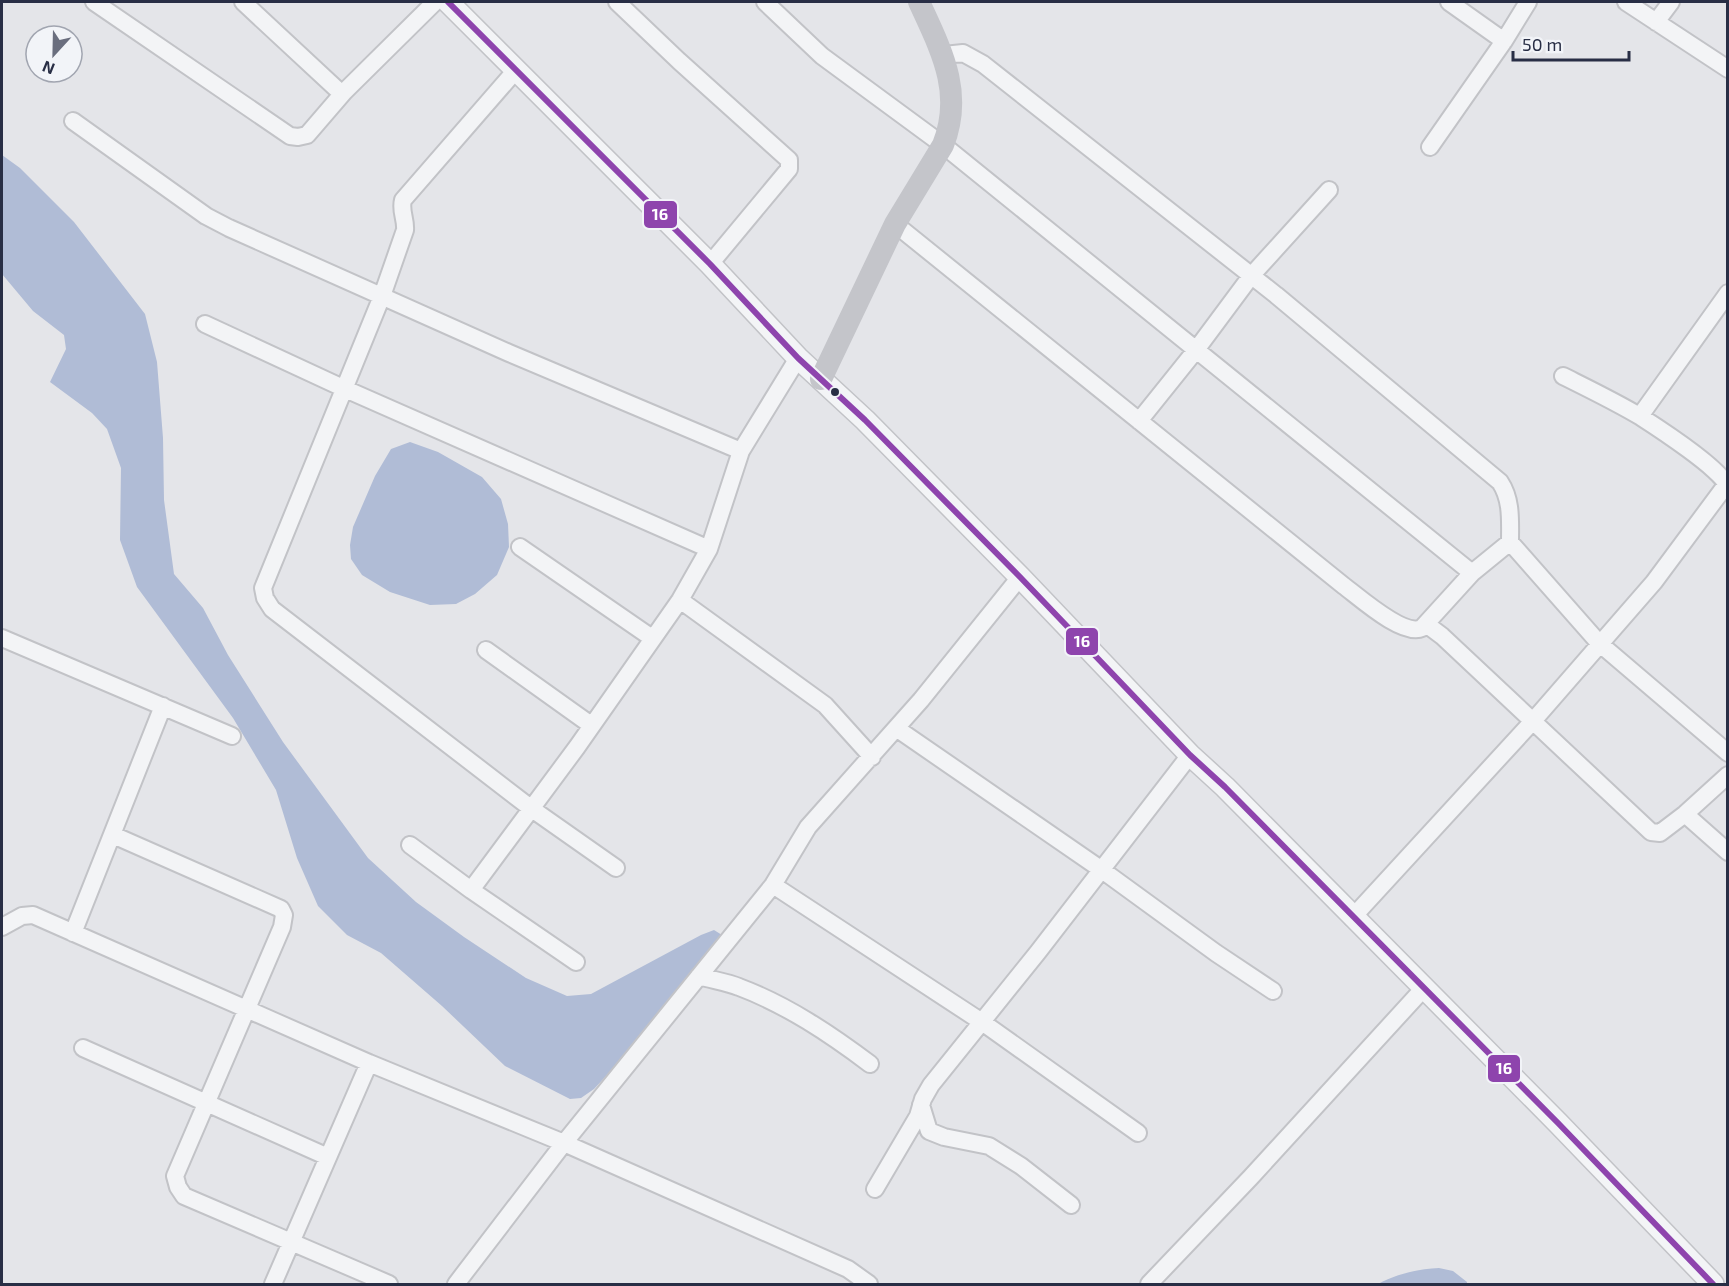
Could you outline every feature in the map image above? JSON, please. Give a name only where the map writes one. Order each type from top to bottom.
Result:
[{"type":"main road","points":[[821,379],[895,224],[943,145],[951,121],[951,88],[944,55],[919,2]]},
{"type":"street","points":[[94,2],[290,136],[298,137],[307,135],[342,94],[435,2]]},
{"type":"street","points":[[243,2],[342,94]]},
{"type":"street","points":[[448,2],[710,264],[798,358],[1020,577],[1190,755],[1225,787],[1352,918],[1558,1123],[1713,1284]]},
{"type":"street","points":[[617,2],[679,62],[789,160],[789,169],[710,264]]},
{"type":"street","points":[[765,2],[822,56],[943,145],[1472,573]]},
{"type":"street","points":[[1449,2],[1504,41]]},
{"type":"street","points":[[1430,147],[1504,41],[1528,2]]},
{"type":"street","points":[[1626,2],[1728,69]]},
{"type":"street","points":[[1656,22],[1671,2]]},
{"type":"street","points":[[944,55],[963,53],[983,64],[1251,276],[1500,482],[1510,504],[1510,542],[1599,643],[1728,753]]},
{"type":"street","points":[[516,70],[403,200],[401,211],[405,230],[382,296],[263,588],[265,598],[272,609],[532,809],[616,868]]},
{"type":"street","points":[[73,121],[206,216],[228,228],[509,353],[741,451]]},
{"type":"street","points":[[1139,421],[1251,276],[1329,190]]},
{"type":"street","points":[[895,224],[1344,586],[1396,624],[1418,630],[1472,573],[1510,542]]},
{"type":"street","points":[[1640,416],[1728,293]]},
{"type":"street","points":[[205,324],[709,549]]},
{"type":"street","points":[[471,891],[680,600],[709,549],[741,451],[798,358]]},
{"type":"street","points":[[1352,918],[1533,721],[1654,582],[1726,485],[1723,477],[1640,416],[1563,376]]},
{"type":"street","points":[[520,547],[652,638]]},
{"type":"street","points":[[456,1284],[564,1143],[773,885],[808,826],[872,757],[1020,577]]},
{"type":"street","points":[[680,600],[825,705],[872,757]]},
{"type":"street","points":[[1426,624],[1442,636],[1651,832],[1660,833],[1728,775]]},
{"type":"street","points":[[2,638],[232,736]]},
{"type":"street","points":[[486,650],[591,725]]},
{"type":"street","points":[[73,933],[163,706]]},
{"type":"street","points":[[896,728],[1102,870],[1215,953],[1273,991]]},
{"type":"street","points":[[875,1189],[918,1116],[931,1085],[1190,755]]},
{"type":"street","points":[[1685,814],[1728,852]]},
{"type":"street","points":[[113,835],[281,909],[284,915],[282,927],[175,1176],[178,1187],[184,1196],[389,1284]]},
{"type":"street","points":[[410,844],[471,891],[576,962]]},
{"type":"street","points":[[773,885],[982,1022],[1138,1133]]},
{"type":"street","points":[[2,927],[28,915],[73,933],[369,1063],[564,1143],[848,1269],[869,1284]]},
{"type":"street","points":[[699,976],[739,987],[791,1012],[831,1035],[870,1064]]},
{"type":"street","points":[[1149,1284],[1251,1177],[1424,988]]},
{"type":"street","points":[[83,1048],[328,1157]]},
{"type":"street","points":[[273,1284],[369,1063]]},
{"type":"street","points":[[921,1105],[929,1131],[944,1137],[989,1146],[1021,1166],[1071,1205]]},
{"type":"water","points":[[2,155],[20,168],[74,222],[145,314],[157,362],[163,438],[164,500],[174,574],[203,608],[228,655],[283,742],[368,858],[416,902],[464,937],[526,978],[567,996],[591,994],[701,935],[714,930],[722,935],[650,1029],[594,1089],[581,1098],[570,1099],[505,1066],[442,1006],[381,953],[347,935],[318,906],[297,858],[276,790],[233,718],[137,587],[120,540],[121,468],[107,429],[92,413],[50,382],[66,349],[64,335],[33,311],[2,274]]},
{"type":"water","points":[[410,442],[438,452],[482,477],[501,499],[508,524],[509,547],[497,575],[475,594],[456,604],[430,605],[390,592],[362,575],[351,559],[350,545],[353,527],[375,476],[391,449]]},
{"type":"water","points":[[1439,1268],[1453,1271],[1467,1284],[1378,1284],[1407,1273]]},
{"type":"transit line","name":"16","points":[[448,2],[710,264],[798,358],[865,420],[1020,577],[1190,755],[1225,787],[1558,1123],[1713,1284]]}]
